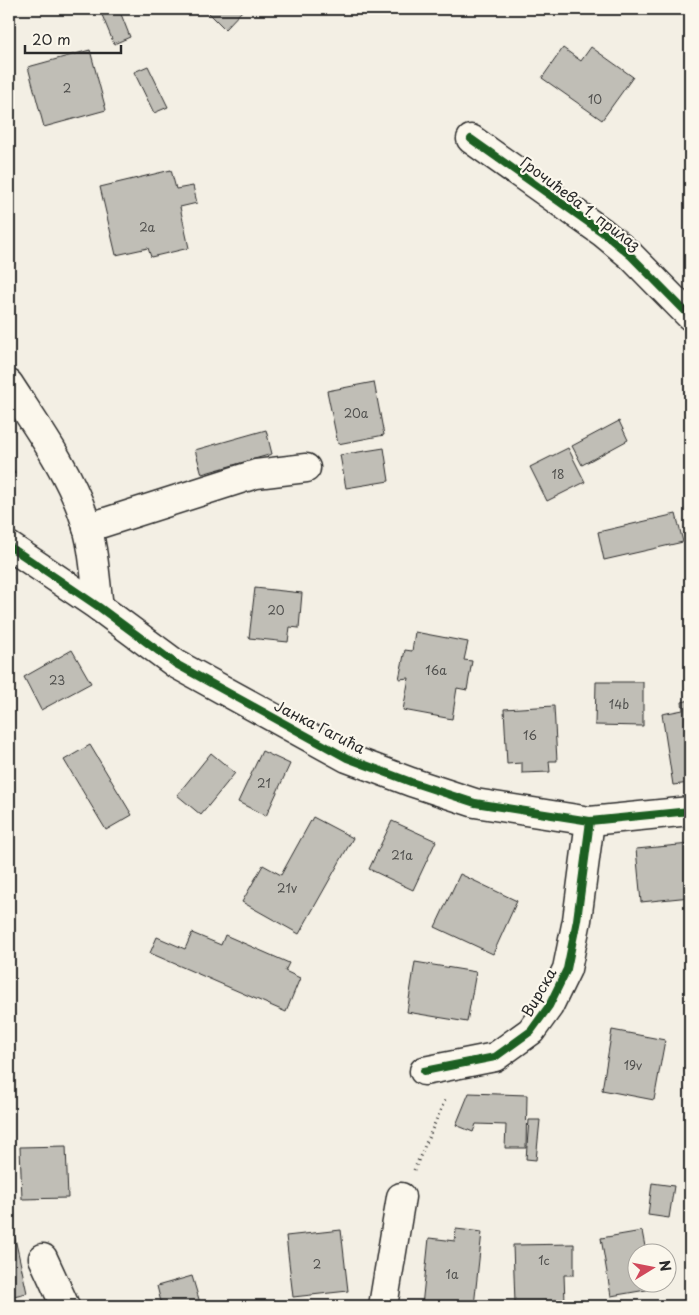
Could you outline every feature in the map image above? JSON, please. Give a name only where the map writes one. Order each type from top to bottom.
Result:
[{"type":"street","name":"Грочићева 1. прилаз","points":[[471,138],[602,232],[631,256],[690,316]]},
{"type":"street","points":[[9,384],[71,484],[85,518],[93,558],[99,607]]},
{"type":"street","points":[[87,528],[256,474],[306,468]]},
{"type":"street","name":"Јанка Гагића","points":[[9,546],[99,607],[176,664],[346,758],[410,782],[475,803],[590,821],[690,811]]},
{"type":"street","name":"Вирска","points":[[424,1071],[495,1057],[531,1031],[549,1006],[567,969],[577,920],[590,821]]},
{"type":"street","points":[[383,1306],[401,1197]]},
{"type":"street","points":[[43,1258],[65,1306]]},
{"type":"path","points":[[401,1197],[445,1103],[457,1065]]},
{"type":"building","points":[[119,9],[130,37],[114,44],[102,15]]},
{"type":"building","points":[[205,9],[244,9],[225,29]]},
{"type":"building","points":[[591,47],[633,77],[602,120],[542,78],[563,48],[581,61]]},
{"type":"building","points":[[90,50],[106,110],[44,127],[28,67]]},
{"type":"building","points":[[148,66],[168,107],[154,113],[134,72]]},
{"type":"building","points":[[171,170],[176,189],[193,186],[197,203],[180,207],[189,248],[151,257],[148,248],[116,255],[100,187]]},
{"type":"building","points":[[374,382],[384,435],[338,444],[327,391]]},
{"type":"building","points":[[619,421],[628,440],[582,465],[572,446]]},
{"type":"building","points":[[266,430],[272,454],[202,474],[195,450]]},
{"type":"building","points":[[384,448],[389,481],[346,488],[340,455]]},
{"type":"building","points":[[568,448],[585,482],[547,501],[530,467]]},
{"type":"building","points":[[9,461],[15,473],[9,476]]},
{"type":"building","points":[[676,514],[683,542],[604,560],[598,532]]},
{"type":"building","points":[[255,588],[302,593],[299,628],[290,627],[288,642],[249,638]]},
{"type":"building","points":[[415,632],[468,642],[464,660],[472,661],[467,690],[457,688],[452,719],[403,710],[409,678],[399,679],[405,650],[412,651]]},
{"type":"building","points":[[72,650],[91,683],[41,710],[24,677]]},
{"type":"building","points":[[596,682],[643,682],[643,726],[595,725]]},
{"type":"building","points":[[690,700],[690,783],[673,785],[662,714],[683,710],[682,702]]},
{"type":"building","points":[[554,706],[557,761],[549,761],[550,772],[522,773],[522,763],[507,764],[504,709]]},
{"type":"building","points":[[90,745],[132,815],[106,830],[64,760]]},
{"type":"building","points":[[262,751],[290,764],[266,816],[238,802]]},
{"type":"building","points":[[211,753],[235,773],[201,815],[177,795]]},
{"type":"building","points":[[313,817],[353,838],[299,934],[242,902],[263,865],[281,875]]},
{"type":"building","points":[[392,821],[436,841],[413,890],[369,869]]},
{"type":"building","points":[[690,844],[690,897],[641,902],[636,849]]},
{"type":"building","points":[[460,874],[517,901],[493,954],[435,927]]},
{"type":"building","points":[[192,933],[221,945],[225,935],[289,963],[285,971],[300,978],[286,1012],[150,953],[157,937],[185,949]]},
{"type":"building","points":[[415,962],[476,972],[467,1022],[407,1012]]},
{"type":"building","points":[[612,1030],[665,1040],[654,1100],[602,1090]]},
{"type":"building","points":[[469,1093],[527,1095],[526,1148],[505,1148],[506,1125],[476,1124],[473,1132],[456,1125]]},
{"type":"building","points":[[529,1120],[540,1120],[536,1160],[526,1159]]},
{"type":"building","points":[[66,1146],[68,1198],[22,1199],[20,1147]]},
{"type":"building","points":[[652,1183],[674,1186],[669,1218],[648,1215]]},
{"type":"building","points":[[9,1211],[27,1293],[9,1297]]},
{"type":"building","points":[[456,1229],[482,1232],[474,1306],[422,1306],[429,1238],[455,1241]]},
{"type":"building","points":[[341,1230],[348,1291],[293,1297],[286,1236]]},
{"type":"building","points":[[642,1231],[644,1242],[626,1242],[626,1292],[634,1292],[611,1296],[601,1238]]},
{"type":"building","points":[[574,1244],[574,1275],[564,1275],[565,1302],[515,1303],[513,1245]]},
{"type":"building","points":[[192,1276],[201,1306],[162,1306],[157,1286]]},
{"type":"cycle path","points":[[471,139],[602,232],[631,256],[690,316]]},
{"type":"cycle path","points":[[9,546],[99,607],[176,664],[347,758],[475,803],[590,821],[690,811]]},
{"type":"cycle path","points":[[424,1071],[495,1057],[531,1031],[549,1006],[567,969],[577,920],[590,821]]}]
